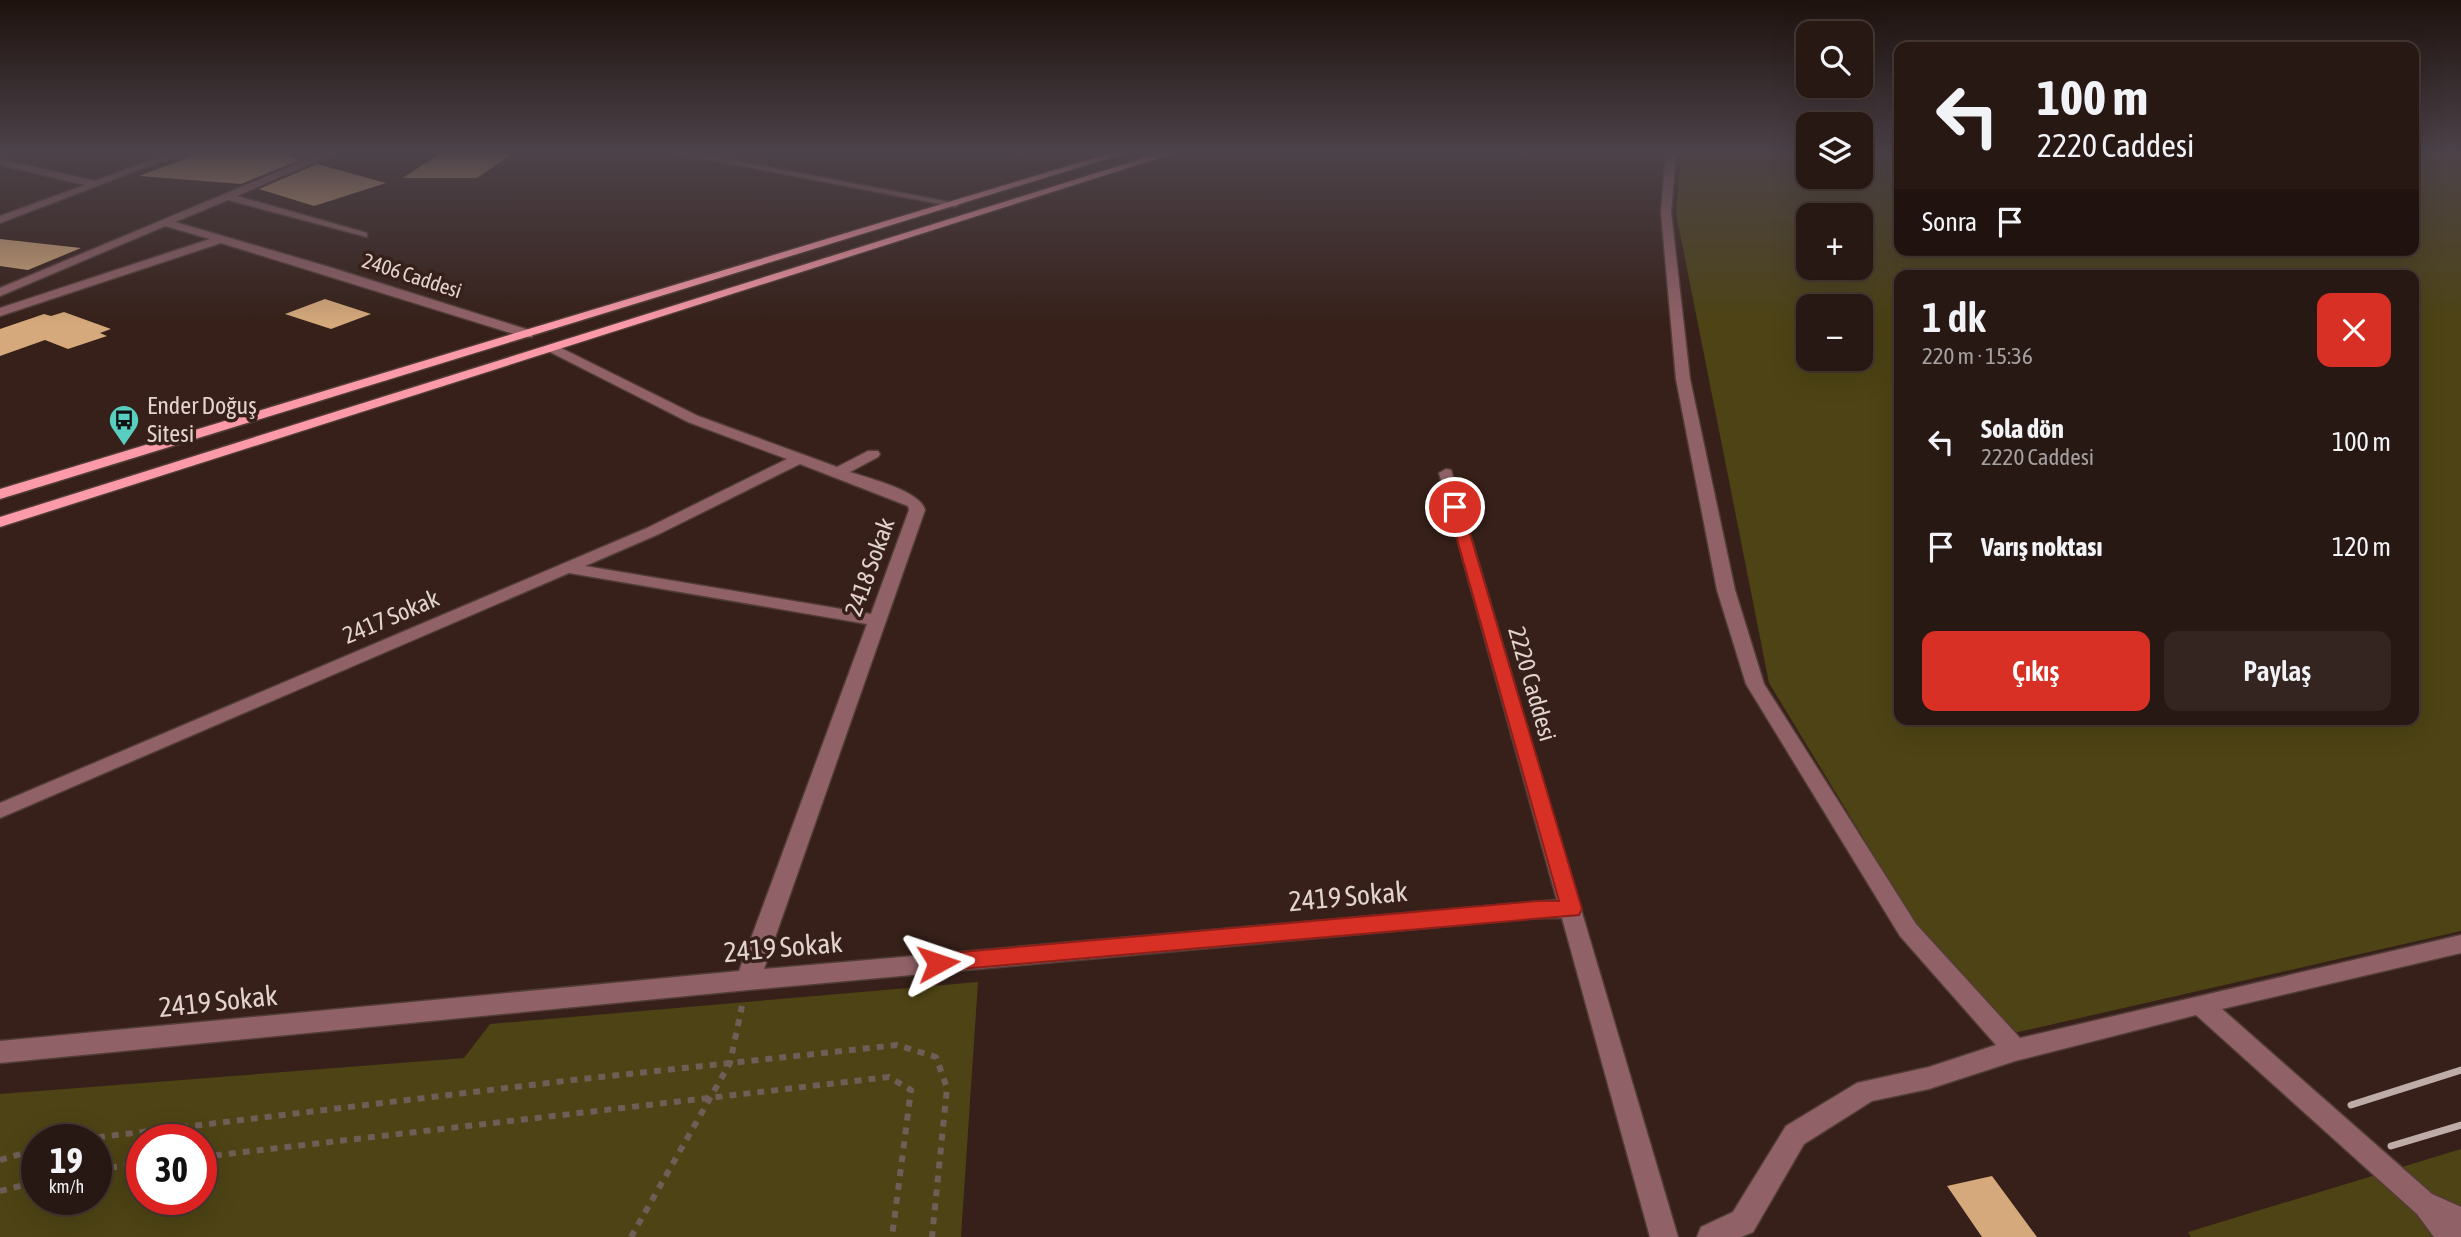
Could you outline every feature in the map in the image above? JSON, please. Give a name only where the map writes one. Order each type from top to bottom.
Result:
[{"type":"main road","points":[[0,494],[936,210]]},
{"type":"main road","points":[[0,522],[991,210]]},
{"type":"main road","points":[[528,334],[553,348]]},
{"type":"street","points":[[0,220],[27,210]]},
{"type":"street","points":[[0,292],[192,210]]},
{"type":"street","points":[[274,210],[363,235]]},
{"type":"street","points":[[1665,210],[1683,379],[1726,590],[1755,684],[1908,930],[2015,1050]]},
{"type":"street","name":"2406 Caddesi","points":[[162,222],[528,334]]},
{"type":"street","points":[[0,312],[221,239]]},
{"type":"street","name":"2418 Sokak","points":[[553,348],[694,419],[910,499],[916,504],[748,980]]},
{"type":"street","points":[[836,473],[873,454]]},
{"type":"street","name":"2417 Sokak","points":[[0,811],[653,531],[798,459]]},
{"type":"street","name":"2220 Caddesi","points":[[1446,473],[1664,1237]]},
{"type":"street","points":[[566,568],[876,620]]},
{"type":"street","name":"2419 Sokak","points":[[0,1052],[748,980],[1537,909],[1572,909]]},
{"type":"street","points":[[1710,1237],[1743,1222],[1795,1135],[1866,1091],[1929,1078],[2015,1050],[2200,1004],[2461,944]]},
{"type":"street","points":[[2200,1004],[2422,1203],[2453,1237]]},
{"type":"street","points":[[2422,1203],[2461,1221]]},
{"type":"path","points":[[631,1237],[730,1063],[748,980]]},
{"type":"path","points":[[112,1136],[897,1045],[936,1057],[947,1088],[932,1237]]},
{"type":"path","points":[[217,1155],[889,1077],[911,1090],[892,1237]]},
{"type":"path","points":[[0,1160],[21,1154]]},
{"type":"path","points":[[0,1191],[21,1186]]},
{"type":"shaded area","points":[[1676,210],[1796,210],[1796,280],[1873,280],[1873,210],[1894,210],[1894,256],[2419,256],[2419,210],[2461,210],[2461,931],[2014,1033],[1918,928],[1769,683]]},
{"type":"shaded area","points":[[978,982],[961,1237],[0,1237],[0,1094],[464,1058],[490,1024]]},
{"type":"shaded area","points":[[2461,1149],[2461,1237],[2191,1237],[2188,1232]]},
{"type":"building","points":[[0,239],[81,248],[28,270],[0,266]]},
{"type":"building","points":[[325,299],[371,314],[331,329],[285,314]]},
{"type":"building","points":[[64,312],[111,329],[100,333],[107,336],[68,349],[45,340],[0,356],[0,329],[44,314],[51,316]]},
{"type":"building","points":[[1992,1176],[2037,1237],[1982,1237],[1947,1186]]},
{"type":"railway","points":[[2351,1105],[2461,1070]]},
{"type":"railway","points":[[2391,1146],[2461,1125]]},
{"type":"place","name":"Ender Doğuş Sitesi","points":[[124,447]]},
{"type":"route","points":[[938,963],[1537,909],[1572,909],[1455,507]]}]
